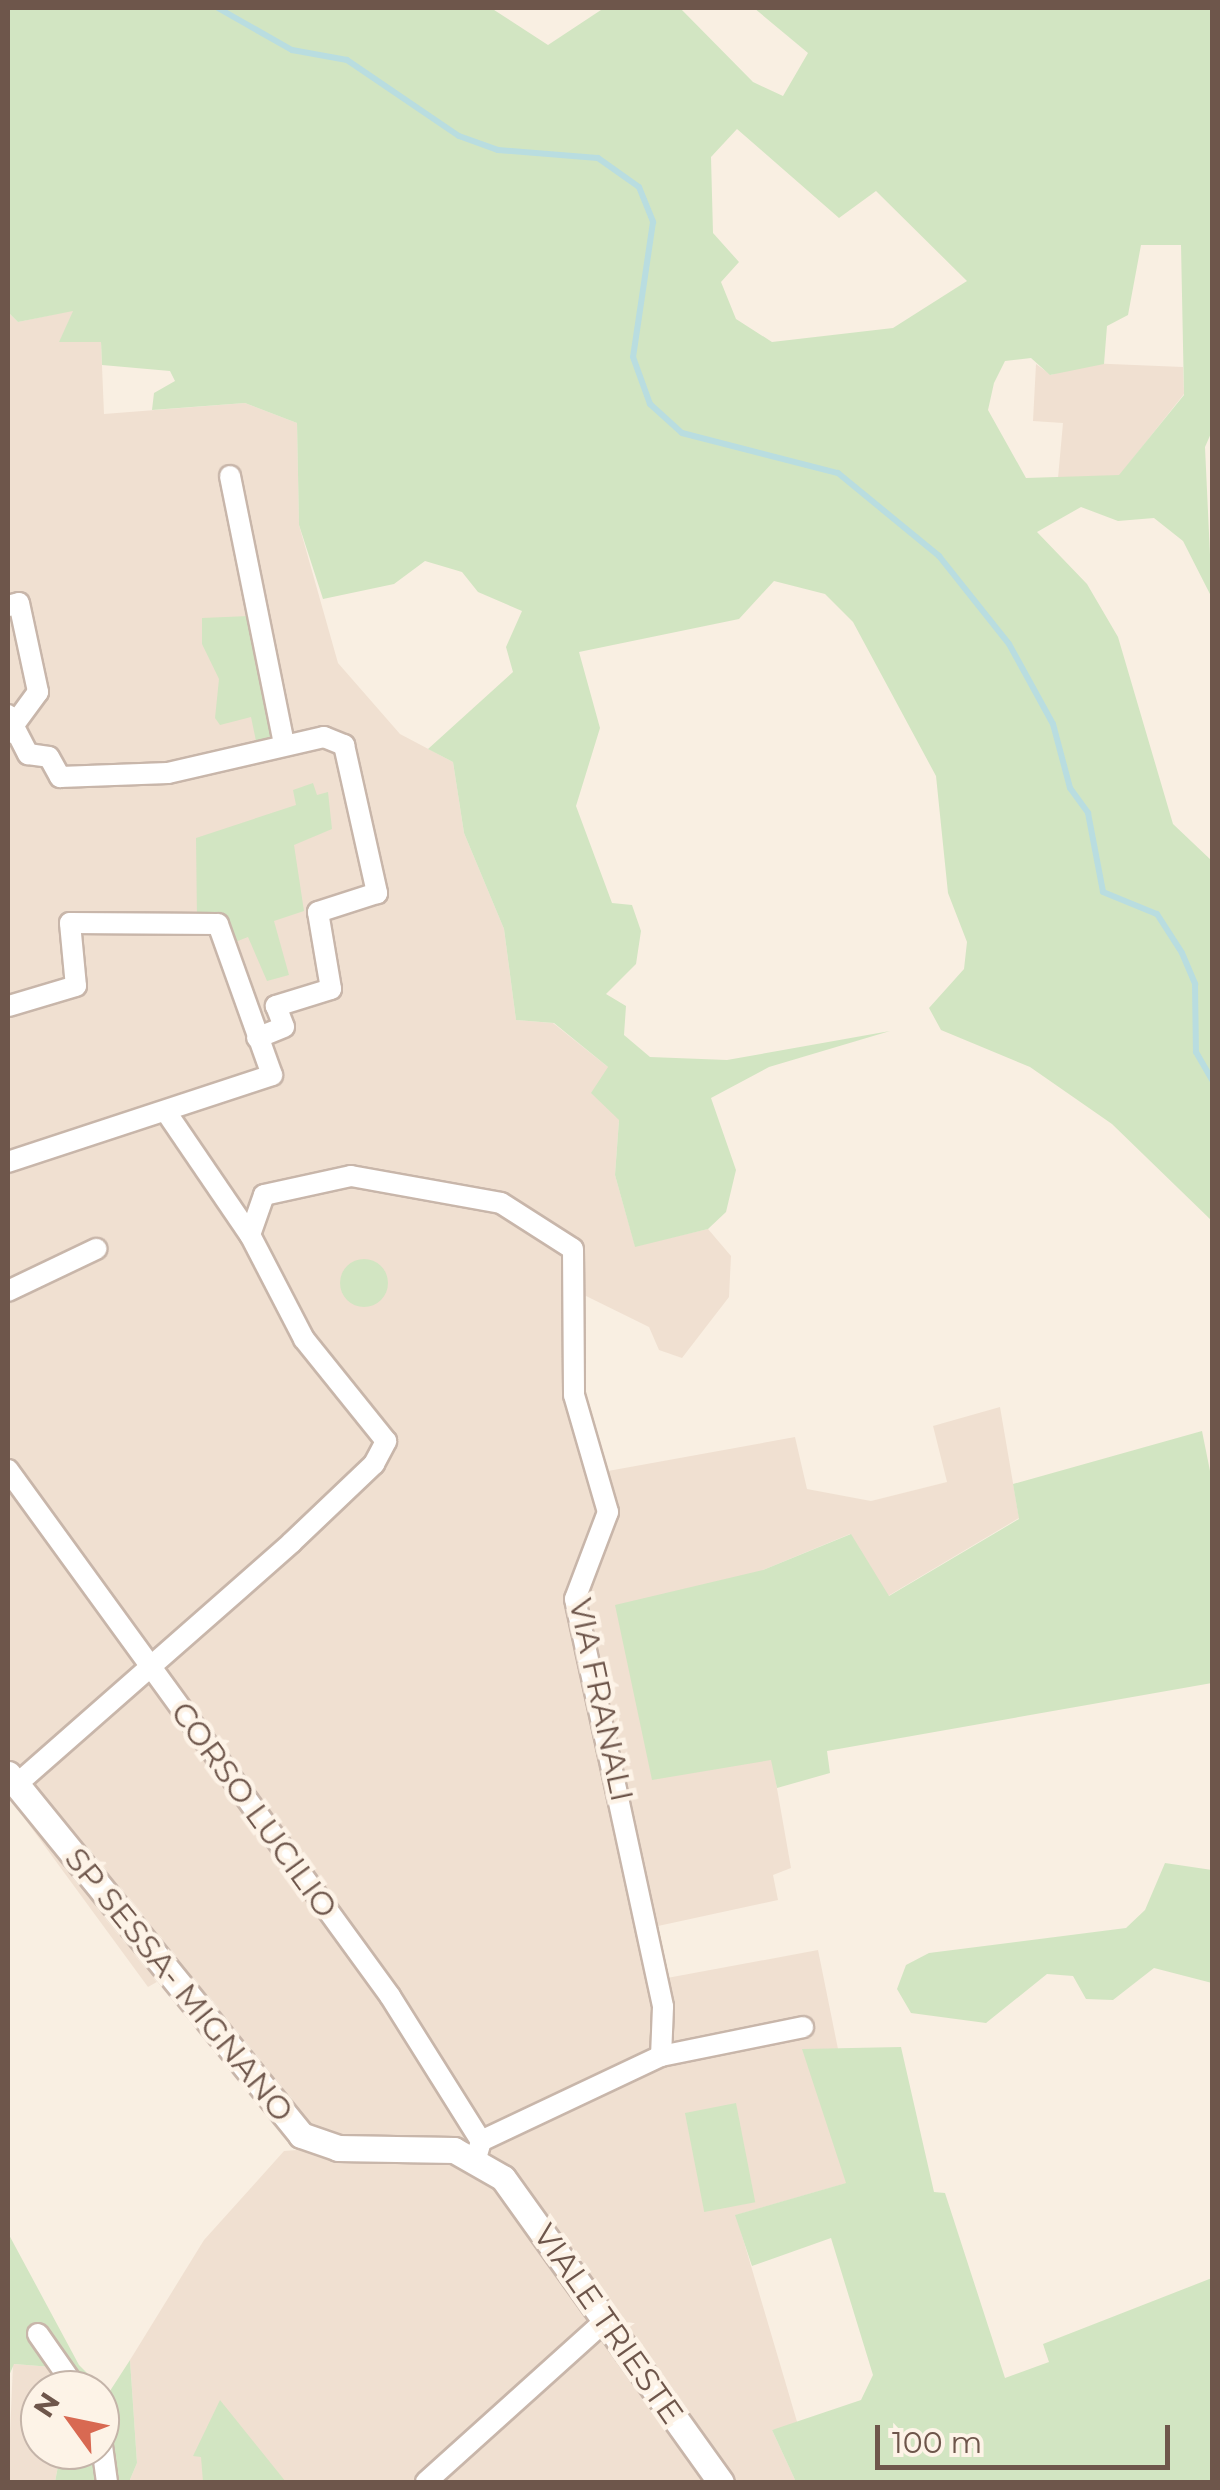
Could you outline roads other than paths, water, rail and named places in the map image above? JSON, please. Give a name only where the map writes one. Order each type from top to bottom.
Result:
[{"type":"street","points":[[230,476],[284,746]]},
{"type":"street","points":[[13,604],[36,678],[37,699],[10,725],[28,754],[49,757],[60,777],[168,773],[334,736],[344,744],[377,893],[318,912],[331,989],[276,1006],[284,1028],[257,1038]]},
{"type":"street","points":[[8,1162],[168,1115],[272,1075],[218,924],[70,922],[76,986],[9,1006]]},
{"type":"street","points":[[12,1779],[150,1670],[374,1464],[386,1442],[297,1328],[250,1235],[168,1115]]},
{"type":"street","name":"VIA FRANALI","points":[[250,1235],[264,1195],[351,1176],[501,1202],[573,1249],[574,1396],[608,1512],[575,1599],[660,1987],[661,2056]]},
{"type":"street","points":[[8,1292],[96,1249]]},
{"type":"street","name":"CORSO LUCILIO","points":[[8,1470],[14,1493],[390,1996],[483,2156]]},
{"type":"street","name":"SP SESSA- MIGNANO","points":[[12,1779],[302,2136],[338,2148],[454,2150],[483,2156]]},
{"type":"street","points":[[483,2156],[661,2056],[803,2027]]},
{"type":"street","name":"VIALE TRIESTE","points":[[483,2156],[721,2482]]},
{"type":"street","points":[[426,2482],[605,2321]]},
{"type":"street","points":[[38,2334],[63,2370]]},
{"type":"waterway","points":[[218,8],[292,50],[347,60],[459,136],[498,150],[598,158],[639,187],[653,222],[633,357],[650,404],[682,433],[838,473],[939,556],[1009,644],[1053,724],[1070,788],[1088,813],[1103,892],[1157,914],[1182,953],[1195,984],[1196,1052],[1212,1080]]}]
